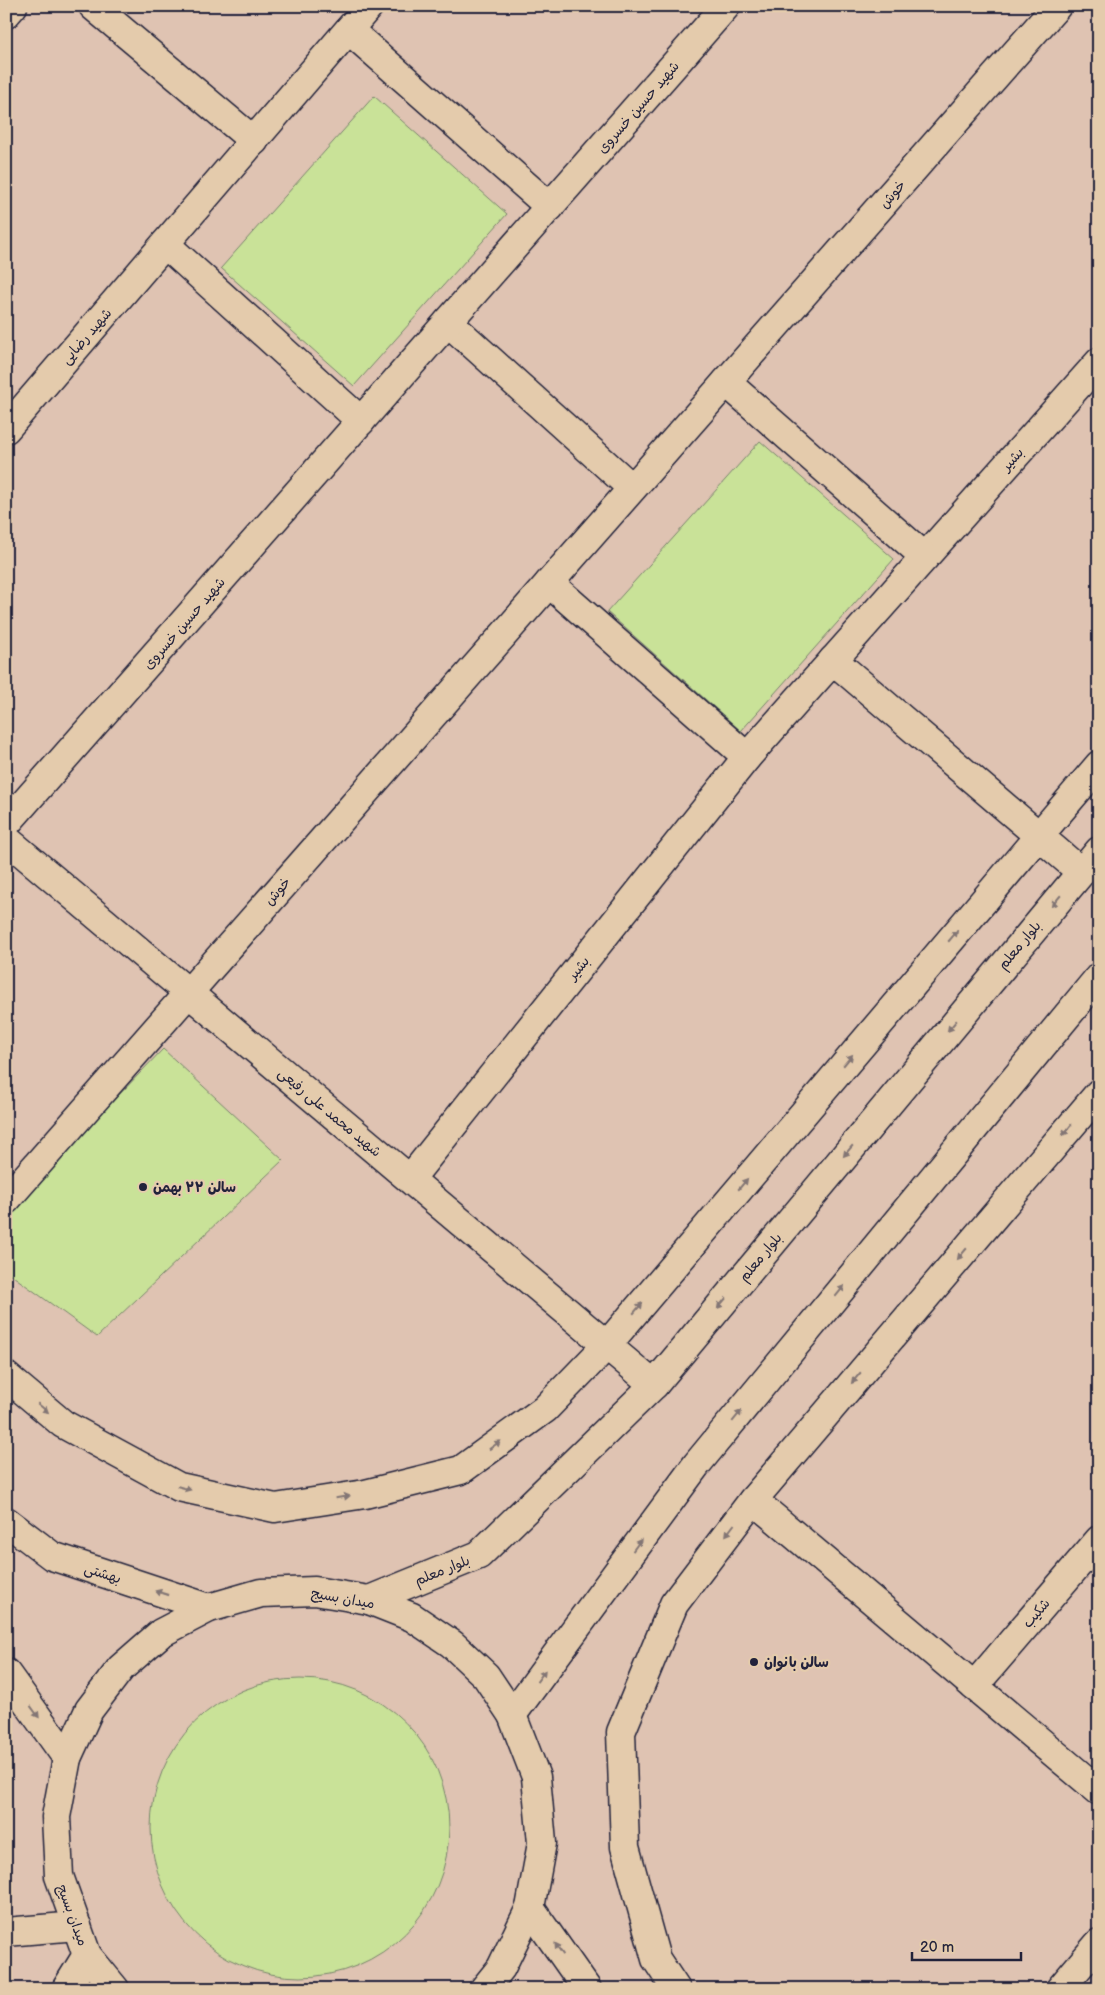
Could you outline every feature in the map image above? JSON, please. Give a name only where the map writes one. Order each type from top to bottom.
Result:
[{"type":"street","points":[[6,14],[13,6]]},
{"type":"street","points":[[94,6],[254,141]]},
{"type":"street","points":[[369,6],[349,30],[550,207]]},
{"type":"street","name":"شهید حسین خسروی","points":[[6,824],[726,6]]},
{"type":"street","name":"خوش","points":[[6,1200],[1057,6]]},
{"type":"street","name":"شهید رضایی","points":[[6,429],[349,30]]},
{"type":"street","points":[[166,244],[361,421]]},
{"type":"street","points":[[448,322],[632,488]]},
{"type":"street","name":"بشیر","points":[[410,1179],[747,757],[1099,362]]},
{"type":"street","points":[[726,382],[925,557]]},
{"type":"street","points":[[549,583],[747,757]]},
{"type":"street","points":[[833,660],[1080,871]]},
{"type":"street","points":[[6,1376],[63,1424],[179,1487],[275,1508],[365,1494],[461,1470],[545,1409],[607,1345],[1099,765]]},
{"type":"street","name":"شهید محمد علی رفیعی","points":[[6,839],[654,1385]]},
{"type":"street","name":"بلوار معلم","points":[[369,1600],[479,1555],[654,1385],[1080,871],[1099,851]]},
{"type":"street","points":[[512,1715],[696,1464],[1099,977]]},
{"type":"street","points":[[676,1989],[656,1960],[624,1847],[621,1732],[674,1604],[753,1500],[1099,1093]]},
{"type":"street","points":[[753,1500],[1099,1791]]},
{"type":"street","name":"بهشتی","points":[[6,1521],[52,1556],[209,1608]]},
{"type":"street","name":"شکیب","points":[[974,1686],[1099,1540]]},
{"type":"street","name":"میدان بسیج","points":[[115,1989],[87,1955],[59,1876],[56,1816],[67,1758],[89,1710],[121,1668],[161,1633],[209,1608],[261,1593],[315,1590],[369,1600],[412,1617],[452,1644],[486,1676],[512,1715],[536,1777],[542,1843],[530,1908],[501,1968],[484,1989]]},
{"type":"street","points":[[6,1673],[67,1758]]},
{"type":"street","points":[[530,1908],[587,1989]]},
{"type":"street","points":[[6,1932],[77,1926]]},
{"type":"street","points":[[1060,1989],[1099,1943]]},
{"type":"street","points":[[66,1989],[87,1955]]},
{"type":"green space","points":[[374,96],[507,214],[354,386],[221,268]]},
{"type":"green space","points":[[760,441],[894,559],[741,731],[607,612]]},
{"type":"green space","name":"سالن ۲۲ بهمن","points":[[163,1049],[283,1160],[97,1337],[6,1271],[6,1213]]},
{"type":"green space","points":[[300,1679],[329,1682],[357,1691],[383,1704],[405,1723],[424,1745],[437,1771],[446,1799],[449,1828],[446,1857],[437,1885],[424,1911],[405,1933],[383,1952],[357,1965],[329,1974],[300,1977],[271,1974],[243,1965],[217,1952],[195,1933],[176,1911],[163,1885],[154,1857],[151,1828],[154,1799],[163,1771],[176,1745],[195,1723],[217,1704],[243,1691],[271,1682]]},
{"type":"place","name":"سالن ۲۲ بهمن","points":[[143,1187]]},
{"type":"place","name":"سالن بانوان","points":[[754,1662]]}]
